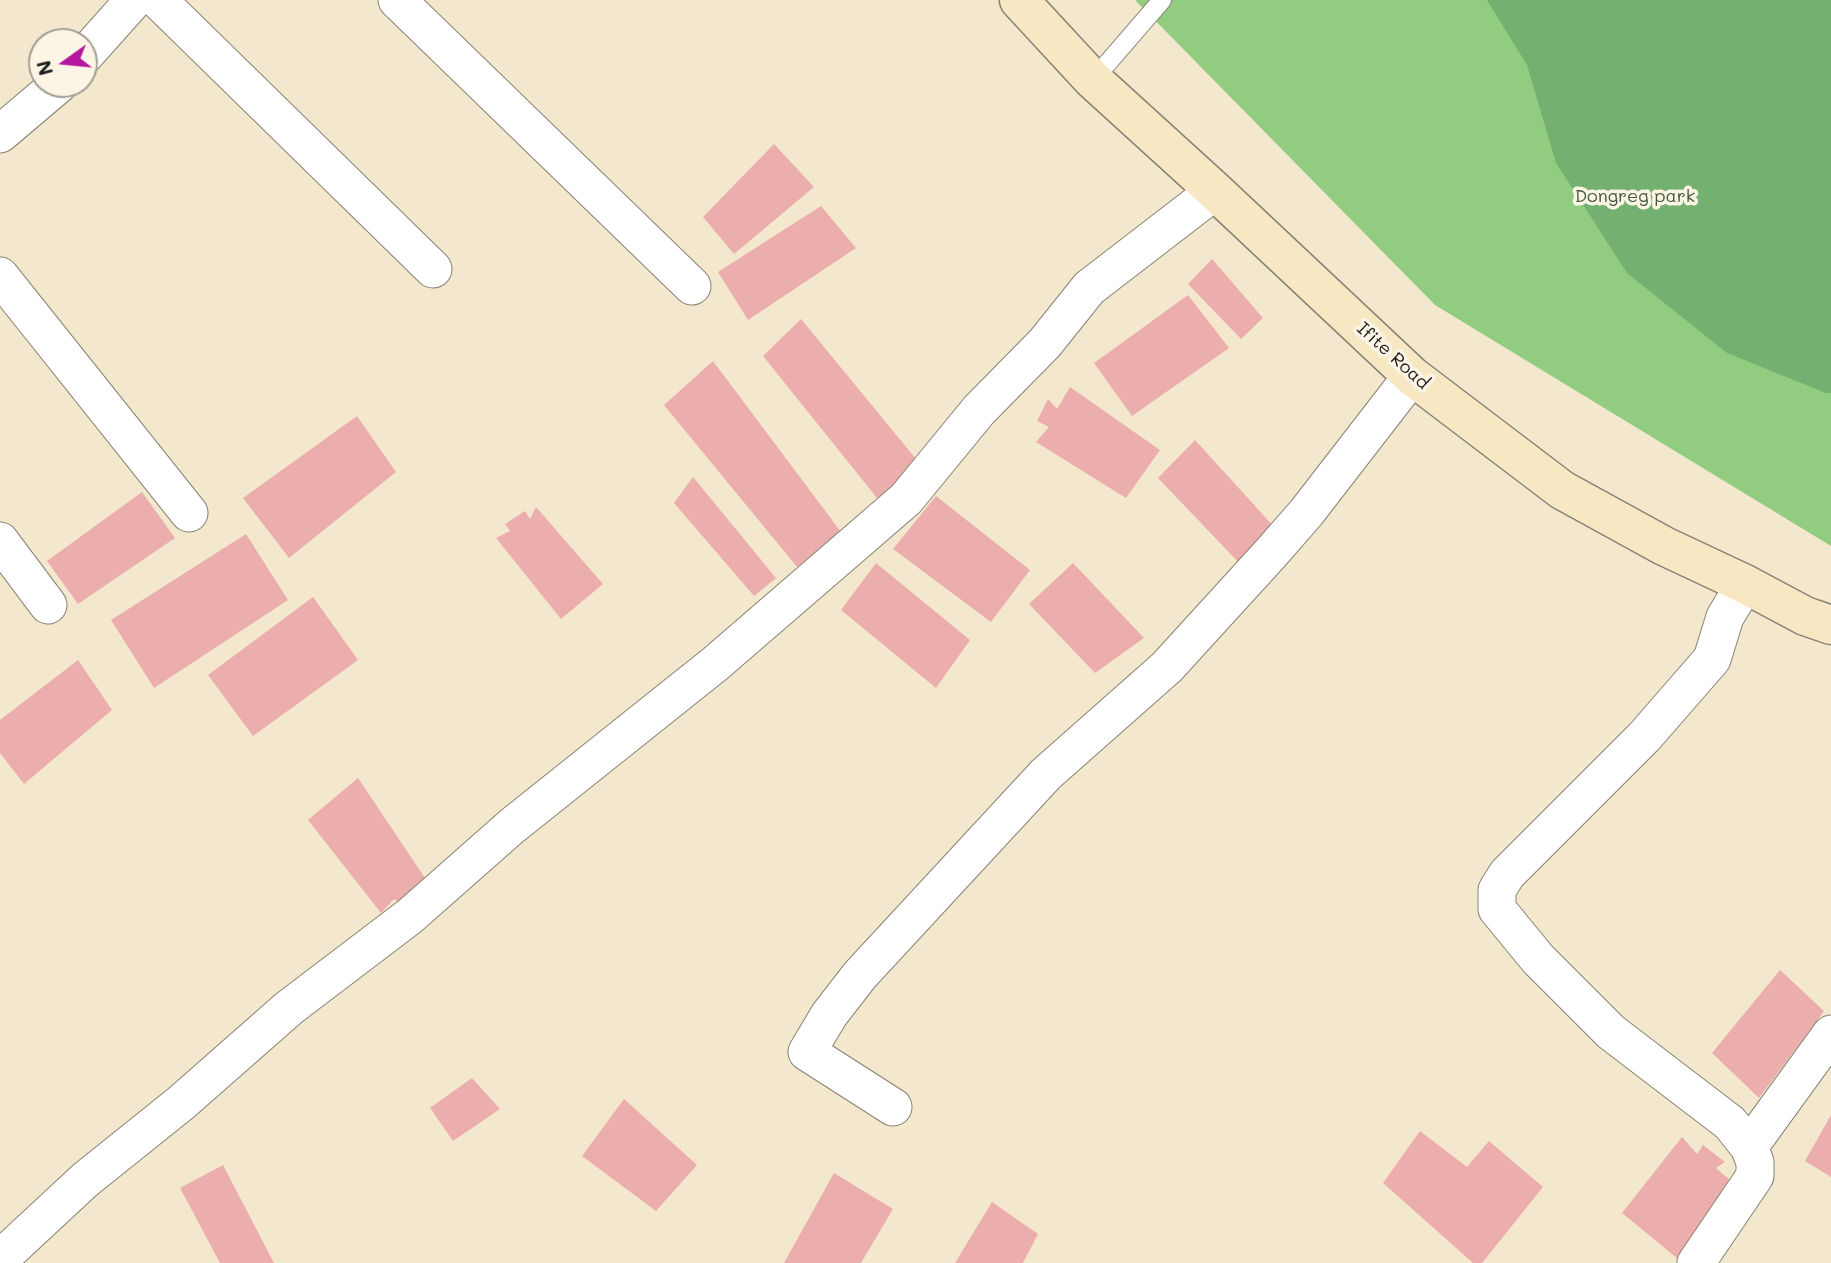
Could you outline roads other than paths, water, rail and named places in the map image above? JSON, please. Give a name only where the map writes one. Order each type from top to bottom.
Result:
[{"type":"street","points":[[98,40],[134,0]]},
{"type":"street","points":[[158,0],[433,269]]},
{"type":"street","points":[[397,0],[692,286]]},
{"type":"street","name":"Ifite Road","points":[[1019,0],[1093,80],[1412,376],[1562,490],[1664,546],[1805,616],[1831,625]]},
{"type":"street","points":[[0,134],[42,98]]},
{"type":"street","points":[[0,1259],[85,1180],[181,1103],[289,1008],[410,916],[512,826],[715,664],[906,499],[979,410],[1045,343],[1088,288],[1215,191]]},
{"type":"street","points":[[0,276],[189,513]]},
{"type":"street","points":[[893,1107],[807,1052],[829,1015],[860,975],[1046,774],[1167,667],[1306,513],[1412,376]]},
{"type":"street","points":[[0,541],[48,605]]},
{"type":"street","points":[[1696,1263],[1755,1175],[1755,1162],[1749,1147],[1730,1123],[1611,1032],[1538,959],[1497,909],[1497,890],[1507,874],[1645,736],[1712,659],[1725,617],[1745,584]]},
{"type":"street","points":[[1749,1147],[1831,1034]]},
{"type":"lane","points":[[1093,80],[1162,0]]},
{"type":"park label","name":"Dongreg park","points":[[1635,196]]}]
